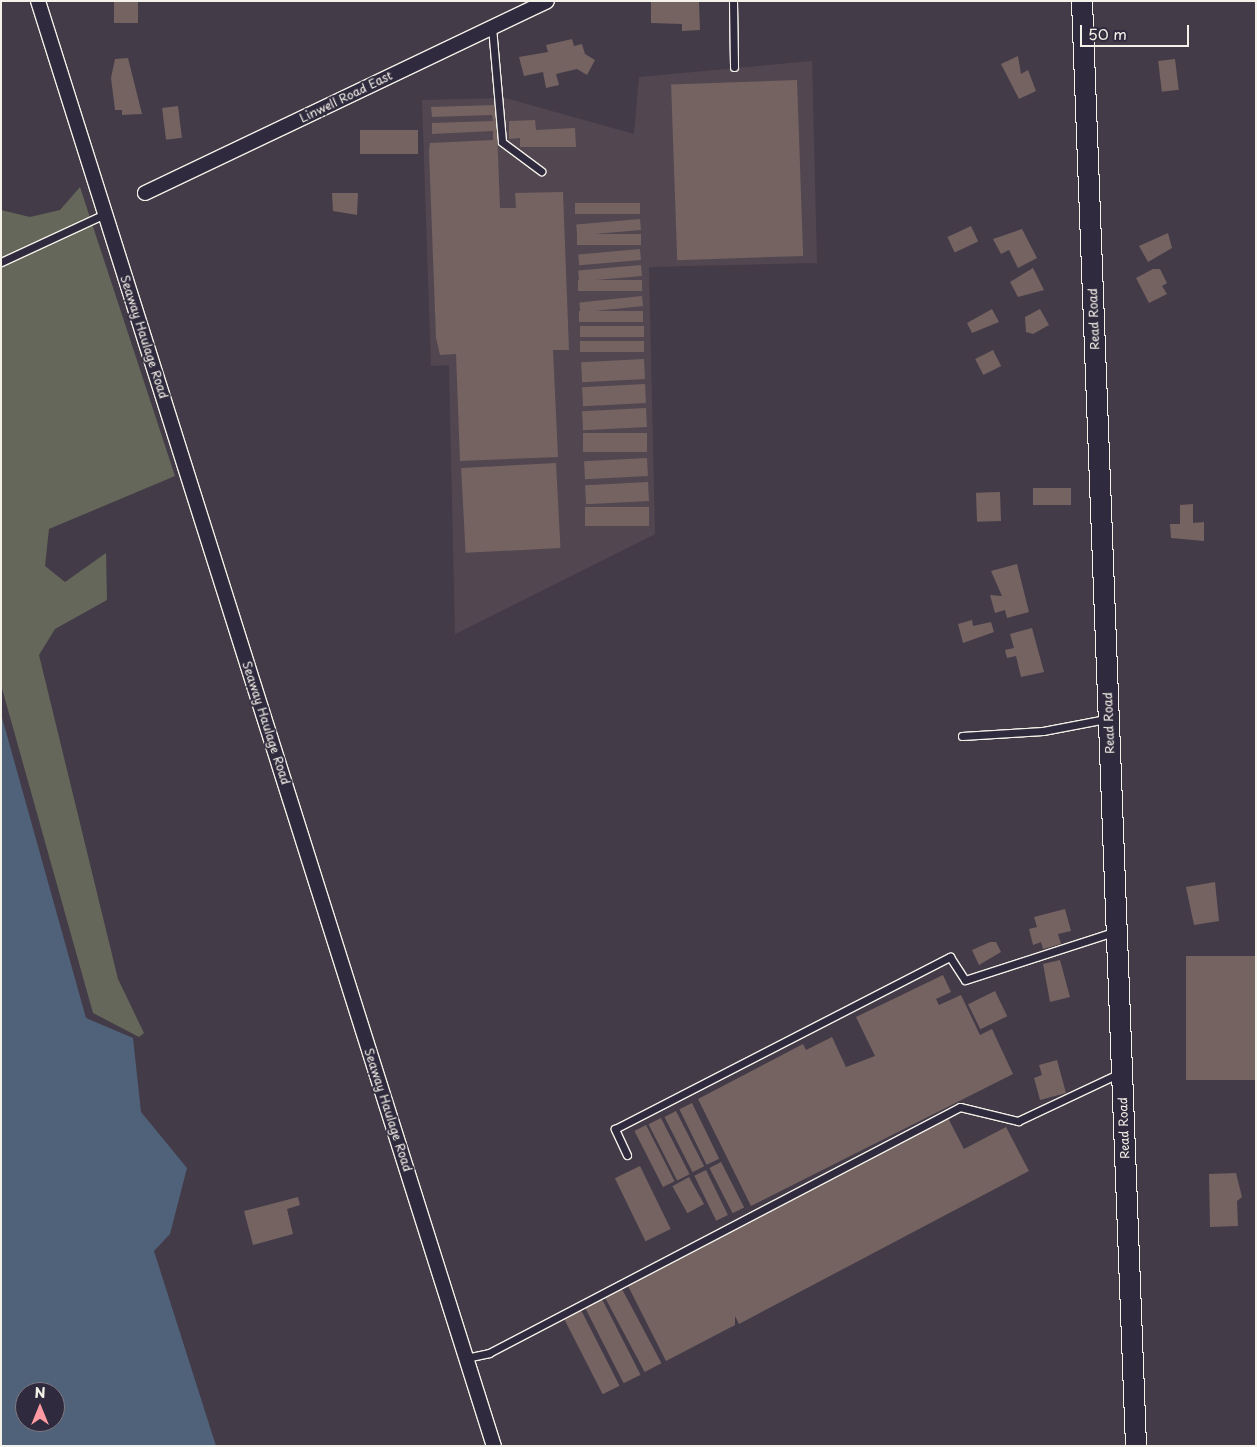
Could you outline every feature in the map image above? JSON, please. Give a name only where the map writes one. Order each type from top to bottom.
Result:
[{"type":"street","name":"Seaway Haulage Road","points":[[38,1],[494,1446]]},
{"type":"street","name":"Linwell Road East","points":[[145,194],[546,1]]},
{"type":"street","name":"Read Road","points":[[1082,1],[1136,1446]]},
{"type":"lane","points":[[733,1],[734,67]]},
{"type":"lane","points":[[492,27],[502,142],[541,171]]},
{"type":"lane","points":[[1,262],[105,214]]},
{"type":"lane","points":[[962,736],[1043,731],[1109,718]]},
{"type":"lane","points":[[627,1155],[615,1129],[950,958],[965,980],[1116,931]]},
{"type":"lane","points":[[466,1358],[489,1353],[960,1107],[1018,1120],[1122,1072]]},
{"type":"shaded area","points":[[812,61],[817,263],[649,267],[655,534],[455,634],[449,365],[431,366],[422,100],[505,98],[634,134],[639,77]]},
{"type":"green space","points":[[80,187],[175,476],[49,529],[45,566],[65,582],[106,553],[107,600],[55,629],[39,655],[118,979],[144,1033],[139,1037],[93,1013],[1,685],[1,210],[30,217],[60,210]]},
{"type":"water","points":[[1,714],[86,1018],[133,1038],[141,1112],[187,1168],[170,1234],[154,1251],[216,1446],[1,1446]]},
{"type":"building","points":[[114,1],[138,1],[138,23],[114,23]]},
{"type":"building","points":[[651,1],[699,1],[700,30],[682,31],[682,24],[651,23]]},
{"type":"building","points":[[572,39],[574,46],[582,44],[585,54],[595,60],[587,75],[577,69],[556,74],[559,85],[546,88],[543,72],[524,76],[519,57],[548,52],[546,45]]},
{"type":"building","points":[[1018,56],[1021,74],[1028,70],[1036,91],[1019,99],[1001,64]]},
{"type":"building","points":[[128,58],[142,114],[122,115],[122,110],[115,110],[111,78],[115,59]]},
{"type":"building","points":[[1175,59],[1179,90],[1162,92],[1158,61]]},
{"type":"building","points":[[797,80],[803,256],[677,260],[671,84]]},
{"type":"building","points":[[496,105],[500,208],[516,208],[515,193],[563,192],[569,350],[553,350],[558,457],[460,461],[456,354],[440,355],[436,338],[429,151],[430,143],[493,140],[493,131],[432,134],[432,123],[493,121],[492,115],[432,117],[431,107]]},
{"type":"building","points":[[178,106],[182,138],[166,140],[162,108]]},
{"type":"building","points":[[535,120],[536,130],[575,128],[576,147],[520,147],[520,138],[509,139],[509,121]]},
{"type":"building","points":[[360,130],[418,130],[418,154],[360,154]]},
{"type":"building","points":[[332,193],[358,193],[357,215],[333,211]]},
{"type":"building","points":[[575,203],[640,203],[640,214],[575,214]]},
{"type":"building","points":[[640,219],[641,230],[577,236],[576,225]]},
{"type":"building","points":[[971,226],[978,241],[955,252],[947,237]]},
{"type":"building","points":[[1022,229],[1037,258],[1018,268],[1009,250],[1001,254],[993,239]]},
{"type":"building","points":[[1168,233],[1172,248],[1148,262],[1139,246]]},
{"type":"building","points":[[577,234],[641,234],[641,245],[577,245]]},
{"type":"building","points":[[640,249],[641,260],[579,265],[578,254]]},
{"type":"building","points":[[641,265],[642,276],[579,281],[578,270]]},
{"type":"building","points":[[1033,268],[1044,290],[1018,297],[1010,282]]},
{"type":"building","points":[[1153,269],[1160,269],[1167,283],[1162,286],[1167,294],[1149,303],[1136,278]]},
{"type":"building","points":[[578,280],[642,280],[642,291],[578,291]]},
{"type":"building","points":[[642,296],[643,306],[580,313],[579,303]]},
{"type":"building","points":[[992,309],[999,322],[972,333],[967,323]]},
{"type":"building","points":[[1040,309],[1049,325],[1033,334],[1026,332],[1025,317]]},
{"type":"building","points":[[579,311],[643,311],[643,322],[579,322]]},
{"type":"building","points":[[580,326],[644,326],[644,337],[580,337]]},
{"type":"building","points":[[580,341],[644,341],[644,352],[580,352]]},
{"type":"building","points":[[993,350],[1001,366],[983,375],[975,359]]},
{"type":"building","points":[[644,359],[645,379],[582,382],[581,362]]},
{"type":"building","points":[[645,384],[646,403],[583,406],[582,387]]},
{"type":"building","points":[[646,408],[647,427],[583,430],[582,411]]},
{"type":"building","points":[[583,433],[647,433],[647,452],[583,452]]},
{"type":"building","points":[[647,458],[648,476],[585,479],[584,461]]},
{"type":"building","points":[[556,463],[560,548],[466,553],[461,468]]},
{"type":"building","points":[[648,482],[649,501],[586,504],[585,485]]},
{"type":"building","points":[[1033,488],[1071,488],[1071,505],[1033,505]]},
{"type":"building","points":[[1000,492],[1001,521],[977,522],[976,493]]},
{"type":"building","points":[[1193,504],[1193,523],[1204,522],[1204,541],[1171,538],[1170,524],[1180,524],[1180,505]]},
{"type":"building","points":[[585,507],[649,507],[649,526],[585,526]]},
{"type":"building","points":[[1017,564],[1029,612],[1007,618],[1005,610],[995,613],[990,595],[1002,596],[991,571]]},
{"type":"building","points":[[972,620],[973,626],[991,622],[994,632],[963,643],[958,624]]},
{"type":"building","points":[[1032,628],[1044,672],[1021,677],[1016,656],[1007,658],[1005,650],[1014,648],[1010,634]]},
{"type":"building","points":[[1215,882],[1219,921],[1194,925],[1186,887]]},
{"type":"building","points":[[1065,909],[1071,931],[1058,934],[1061,944],[1043,949],[1041,942],[1033,945],[1029,929],[1037,927],[1034,917]]},
{"type":"building","points":[[990,942],[996,942],[1001,952],[979,965],[972,950]]},
{"type":"building","points":[[1186,956],[1256,956],[1256,1080],[1186,1080]]},
{"type":"building","points":[[1060,960],[1070,997],[1050,1002],[1043,964]]},
{"type":"building","points":[[943,975],[951,992],[936,999],[939,1005],[961,995],[980,1035],[992,1029],[1013,1074],[751,1206],[698,1099],[803,1044],[806,1050],[832,1037],[846,1067],[875,1056],[856,1017]]},
{"type":"building","points":[[995,991],[1007,1016],[980,1029],[968,1004]]},
{"type":"building","points":[[1057,1060],[1066,1093],[1040,1100],[1034,1078],[1042,1075],[1039,1065]]},
{"type":"building","points":[[692,1103],[719,1159],[707,1165],[679,1109]]},
{"type":"building","points":[[676,1111],[704,1166],[693,1172],[664,1117]]},
{"type":"building","points":[[661,1118],[690,1174],[677,1180],[649,1124]]},
{"type":"building","points":[[948,1118],[964,1149],[1006,1127],[1029,1171],[739,1324],[735,1316],[735,1325],[666,1361],[628,1286]]},
{"type":"building","points":[[646,1125],[675,1181],[663,1187],[634,1131]]},
{"type":"building","points":[[721,1162],[744,1207],[733,1213],[709,1168]]},
{"type":"building","points":[[640,1166],[671,1229],[646,1241],[615,1178]]},
{"type":"building","points":[[706,1170],[728,1215],[716,1221],[694,1176]]},
{"type":"building","points":[[1236,1173],[1242,1197],[1237,1201],[1238,1226],[1210,1227],[1209,1174]]},
{"type":"building","points":[[689,1177],[704,1204],[687,1213],[672,1186]]},
{"type":"building","points":[[298,1197],[300,1205],[287,1209],[293,1234],[253,1245],[244,1211]]},
{"type":"building","points":[[622,1289],[661,1363],[645,1372],[605,1298]]},
{"type":"building","points":[[602,1299],[641,1375],[624,1383],[585,1308]]},
{"type":"building","points":[[581,1310],[620,1386],[603,1394],[564,1319]]}]
